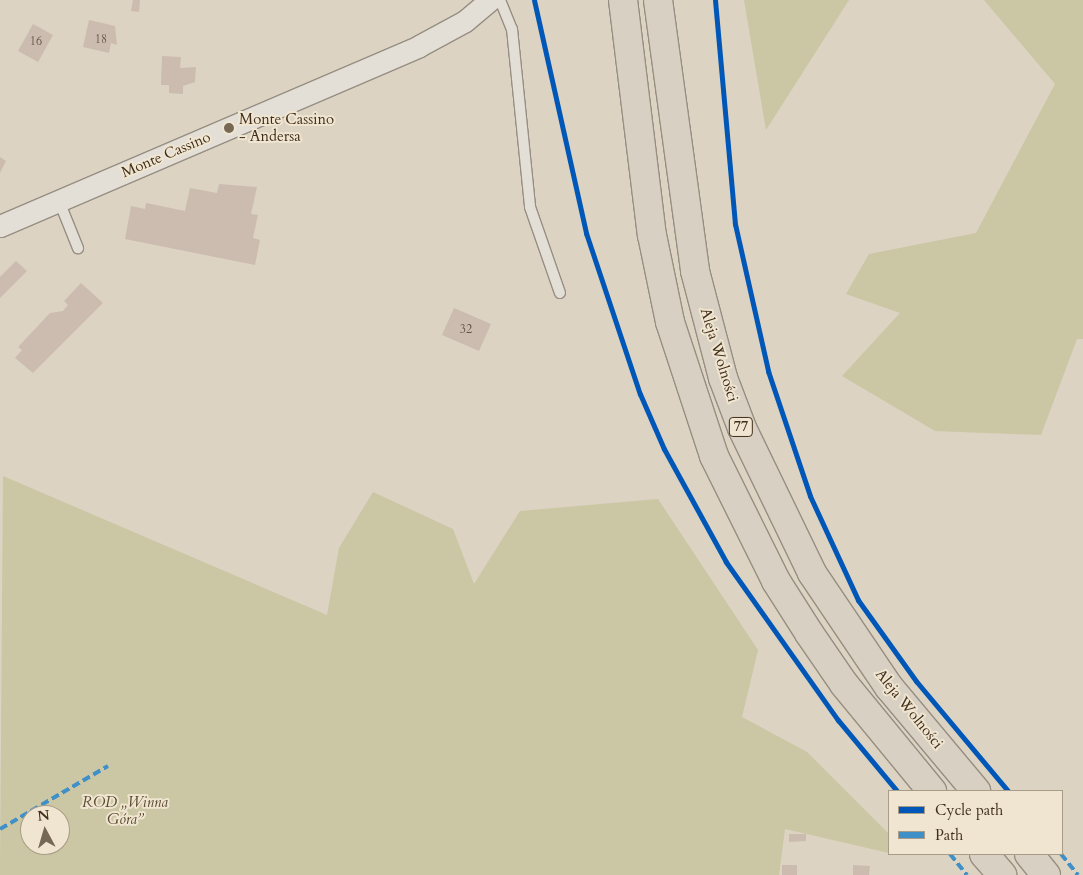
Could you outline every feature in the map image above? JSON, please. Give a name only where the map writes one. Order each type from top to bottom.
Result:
[{"type":"highway","name":"77","points":[[623,0],[652,235],[670,322],[714,456],[776,581],[809,634],[844,684],[931,790]]},
{"type":"highway","name":"Aleja Wolności","points":[[658,0],[695,271],[723,378],[742,428],[812,572],[889,687],[975,790]]},
{"type":"highway","points":[[985,855],[1002,875]]},
{"type":"highway","points":[[1030,855],[1046,875]]},
{"type":"street","name":"Monte Cassino","points":[[0,226],[419,46],[465,22],[490,0]]},
{"type":"lane","points":[[500,0],[512,28],[530,207],[560,293]]},
{"type":"lane","points":[[59,201],[78,248]]},
{"type":"green space","points":[[744,0],[849,0],[766,130]]},
{"type":"green space","points":[[984,0],[1083,0],[1083,339],[1077,339],[1041,435],[935,431],[842,376],[900,313],[846,294],[869,254],[976,233],[1055,84]]},
{"type":"green space","name":"ROD „Winna Góra”","points":[[3,476],[327,615],[339,548],[373,492],[453,529],[474,584],[520,511],[658,499],[758,650],[742,717],[807,752],[888,833],[888,853],[785,829],[779,875],[0,875]]},
{"type":"building","points":[[133,0],[140,0],[139,12],[131,11]]},
{"type":"building","points":[[89,20],[115,26],[117,45],[111,43],[109,53],[83,47]]},
{"type":"building","points":[[33,24],[53,35],[38,62],[18,51]]},
{"type":"building","points":[[162,56],[181,57],[180,68],[196,67],[195,82],[183,86],[183,94],[169,93],[169,85],[161,85]]},
{"type":"building","points":[[0,157],[6,161],[0,173]]},
{"type":"building","points":[[219,184],[257,187],[251,214],[258,215],[253,238],[260,240],[255,265],[125,239],[131,206],[145,209],[146,203],[185,211],[190,188],[217,193]]},
{"type":"building","points":[[16,261],[27,271],[0,298],[0,277]]},
{"type":"building","points":[[81,283],[103,303],[33,373],[15,358],[22,350],[18,347],[50,313],[63,311],[68,305],[64,301]]},
{"type":"building","points":[[454,308],[491,324],[479,351],[442,335]]},
{"type":"building","points":[[789,834],[806,834],[806,841],[789,842]]},
{"type":"building","points":[[782,865],[797,865],[797,875],[782,875]]},
{"type":"building","points":[[853,865],[870,866],[869,875],[853,875]]},
{"type":"marked path","points":[[0,829],[108,766]]},
{"type":"marked path","points":[[951,855],[967,875]]},
{"type":"marked path","points":[[1062,855],[1078,875]]},
{"type":"cycle path","points":[[534,0],[586,233],[640,394],[664,449],[726,562],[838,720],[896,790]]},
{"type":"cycle path","points":[[715,0],[735,224],[768,371],[810,496],[858,600],[916,681],[1007,790]]},
{"type":"place","name":"Monte Cassino - Andersa","points":[[229,128]]}]
